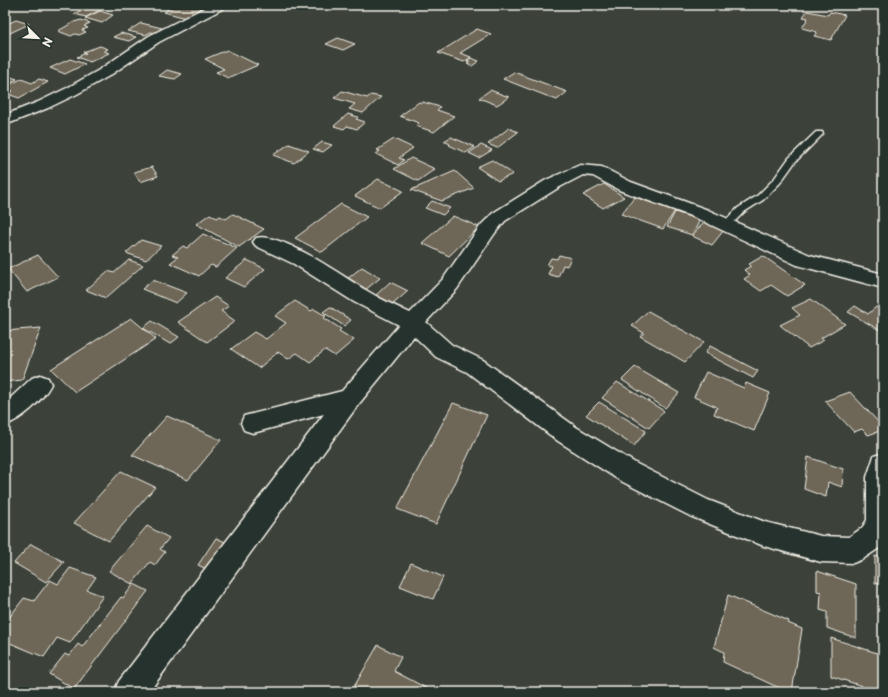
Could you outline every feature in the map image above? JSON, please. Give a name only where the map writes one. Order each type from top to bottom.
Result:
[{"type":"street","points":[[5,120],[43,105],[85,84],[154,40],[220,5]]},
{"type":"street","points":[[130,692],[350,398],[413,323],[450,284],[488,229],[499,217],[552,184],[580,170],[596,171],[625,186],[726,225],[804,260],[883,281]]},
{"type":"street","points":[[263,242],[301,259],[362,297],[413,323],[444,351],[475,366],[567,434],[628,472],[699,508],[764,534],[821,549],[853,550],[872,537],[880,522],[880,477],[883,464]]},
{"type":"street","points":[[5,415],[16,408],[40,384]]},
{"type":"street","points":[[253,423],[350,398]]},
{"type":"lane","points":[[726,225],[741,210],[760,198],[777,181],[792,160],[819,134]]},
{"type":"building","points":[[91,5],[106,7],[86,17],[74,14]]},
{"type":"building","points":[[177,5],[193,5],[204,8],[186,18],[164,12]]},
{"type":"building","points":[[100,11],[113,15],[102,23],[85,18]]},
{"type":"building","points":[[807,11],[828,15],[830,12],[845,15],[831,40],[814,36],[817,32],[802,28],[808,18],[803,17]]},
{"type":"building","points":[[16,20],[29,24],[10,33],[5,32],[5,25]]},
{"type":"building","points":[[81,20],[90,23],[84,26],[88,28],[82,30],[86,32],[71,36],[58,31],[74,22]]},
{"type":"building","points":[[141,23],[162,28],[155,33],[151,32],[145,35],[128,31]]},
{"type":"building","points":[[477,29],[491,34],[460,53],[471,57],[464,62],[438,53]]},
{"type":"building","points":[[121,33],[136,37],[129,41],[113,37]]},
{"type":"building","points":[[338,38],[355,44],[343,50],[326,44]]},
{"type":"building","points":[[100,46],[108,49],[104,51],[109,53],[90,62],[77,57],[86,53],[83,52]]},
{"type":"building","points":[[227,50],[258,65],[228,78],[216,72],[224,69],[205,59]]},
{"type":"building","points":[[471,58],[479,61],[472,66],[467,64],[470,62],[467,61]]},
{"type":"building","points":[[70,59],[85,64],[65,74],[50,68]]},
{"type":"building","points":[[167,70],[182,74],[175,79],[159,76]]},
{"type":"building","points":[[514,72],[567,92],[557,100],[503,79]]},
{"type":"building","points":[[5,75],[17,79],[5,86]]},
{"type":"building","points":[[21,79],[32,83],[39,79],[48,82],[19,98],[8,94],[13,91],[5,87]]},
{"type":"building","points":[[490,90],[509,97],[497,105],[479,98]]},
{"type":"building","points":[[342,91],[367,98],[371,95],[381,97],[363,113],[349,109],[355,104],[334,98]]},
{"type":"building","points":[[419,102],[440,107],[437,110],[454,116],[434,132],[416,126],[419,123],[400,116]]},
{"type":"building","points":[[348,114],[358,117],[356,119],[365,122],[357,129],[347,126],[344,129],[334,126]]},
{"type":"building","points":[[509,128],[518,132],[497,148],[488,144]]},
{"type":"building","points":[[451,137],[475,147],[466,153],[444,141]]},
{"type":"building","points":[[394,139],[413,148],[399,158],[404,160],[398,165],[376,154],[380,151],[377,150]]},
{"type":"building","points":[[322,142],[332,145],[323,152],[313,149]]},
{"type":"building","points":[[289,144],[309,151],[294,163],[273,155]]},
{"type":"building","points":[[481,145],[492,150],[479,158],[469,153]]},
{"type":"building","points":[[411,158],[435,169],[418,181],[394,169]]},
{"type":"building","points":[[492,160],[513,174],[498,181],[477,167]]},
{"type":"building","points":[[152,167],[158,176],[140,182],[134,172]]},
{"type":"building","points":[[455,171],[474,188],[442,201],[411,190]]},
{"type":"building","points":[[378,179],[403,191],[380,208],[355,196]]},
{"type":"building","points":[[604,184],[624,197],[603,208],[583,195]]},
{"type":"building","points":[[635,197],[675,211],[663,229],[621,214]]},
{"type":"building","points":[[432,201],[450,208],[443,215],[425,208]]},
{"type":"building","points":[[341,204],[367,217],[322,252],[295,238]]},
{"type":"building","points":[[675,212],[700,220],[692,235],[667,227]]},
{"type":"building","points":[[210,214],[217,218],[220,216],[226,219],[233,214],[264,229],[239,247],[196,224]]},
{"type":"building","points":[[453,216],[479,227],[449,256],[422,243]]},
{"type":"building","points":[[704,222],[724,230],[712,245],[692,236]]},
{"type":"building","points":[[203,234],[237,248],[216,267],[211,265],[199,276],[170,263],[178,257],[172,255],[183,246],[187,248]]},
{"type":"building","points":[[141,240],[161,246],[146,260],[126,253]]},
{"type":"building","points":[[38,255],[58,277],[27,292],[8,269]]},
{"type":"building","points":[[559,255],[571,258],[567,266],[563,265],[558,277],[548,274],[552,266],[547,265],[551,258],[557,259]]},
{"type":"building","points":[[763,256],[805,285],[787,296],[771,285],[761,291],[744,279],[750,275],[744,270],[751,266],[749,264]]},
{"type":"building","points":[[129,260],[143,265],[106,298],[86,290],[108,271],[114,273]]},
{"type":"building","points":[[247,260],[265,269],[244,287],[225,278]]},
{"type":"building","points":[[362,267],[380,278],[365,290],[347,279]]},
{"type":"building","points":[[153,280],[187,293],[176,303],[142,289]]},
{"type":"building","points":[[390,282],[408,291],[392,305],[375,296]]},
{"type":"building","points":[[215,297],[229,306],[221,311],[235,321],[207,342],[178,322]]},
{"type":"building","points":[[811,299],[845,324],[821,338],[824,340],[809,348],[780,325],[800,315],[792,308]]},
{"type":"building","points":[[295,301],[311,311],[314,309],[326,316],[324,318],[341,329],[339,331],[354,340],[335,356],[325,350],[310,362],[297,353],[288,359],[278,352],[259,368],[231,349],[254,332],[266,339],[286,323],[275,316]]},
{"type":"building","points":[[855,306],[868,314],[876,307],[883,311],[883,332],[848,312]]},
{"type":"building","points":[[330,307],[351,320],[344,326],[323,312]]},
{"type":"building","points":[[648,311],[704,342],[685,362],[640,336],[644,333],[632,326]]},
{"type":"building","points":[[131,318],[156,339],[75,392],[51,369]]},
{"type":"building","points":[[152,321],[179,337],[170,344],[143,328]]},
{"type":"building","points":[[41,328],[22,380],[5,382],[5,331]]},
{"type":"building","points":[[710,346],[758,371],[753,378],[705,353]]},
{"type":"building","points":[[635,367],[679,393],[665,408],[622,380]]},
{"type":"building","points":[[706,372],[744,388],[746,383],[770,393],[754,431],[714,414],[717,407],[694,397]]},
{"type":"building","points":[[617,382],[664,411],[649,428],[602,398]]},
{"type":"building","points":[[850,392],[883,427],[883,430],[868,435],[862,429],[854,432],[825,401]]},
{"type":"building","points":[[599,402],[646,431],[634,446],[586,415]]},
{"type":"building","points":[[453,403],[487,415],[436,524],[397,509]]},
{"type":"building","points":[[167,416],[221,440],[188,480],[132,455]]},
{"type":"building","points":[[808,457],[843,469],[842,487],[828,482],[826,497],[804,489]]},
{"type":"building","points":[[121,471],[155,487],[109,541],[74,523]]},
{"type":"building","points":[[147,526],[169,538],[160,549],[165,552],[155,565],[150,562],[132,584],[109,571]]},
{"type":"building","points":[[216,538],[235,546],[217,574],[198,565]]},
{"type":"building","points":[[31,544],[64,562],[46,582],[14,563]]},
{"type":"building","points":[[875,556],[883,558],[883,585],[875,583]]},
{"type":"building","points":[[411,563],[443,577],[433,599],[400,586]]},
{"type":"building","points":[[70,568],[96,577],[87,590],[103,596],[70,643],[57,638],[44,657],[5,641],[5,623],[24,598],[34,601],[50,580],[58,584]]},
{"type":"building","points":[[817,571],[856,584],[856,638],[827,628],[827,612],[820,610],[821,592],[817,591]]},
{"type":"building","points":[[134,584],[148,591],[74,689],[49,674],[65,654],[69,656],[78,644],[82,647],[121,597],[123,598]]},
{"type":"building","points":[[728,595],[789,621],[788,623],[802,629],[792,692],[788,692],[723,662],[724,652],[714,647]]},
{"type":"building","points":[[831,638],[883,655],[883,692],[863,692],[862,686],[831,676]]},
{"type":"building","points":[[378,645],[401,657],[394,671],[426,688],[424,692],[351,692]]}]
